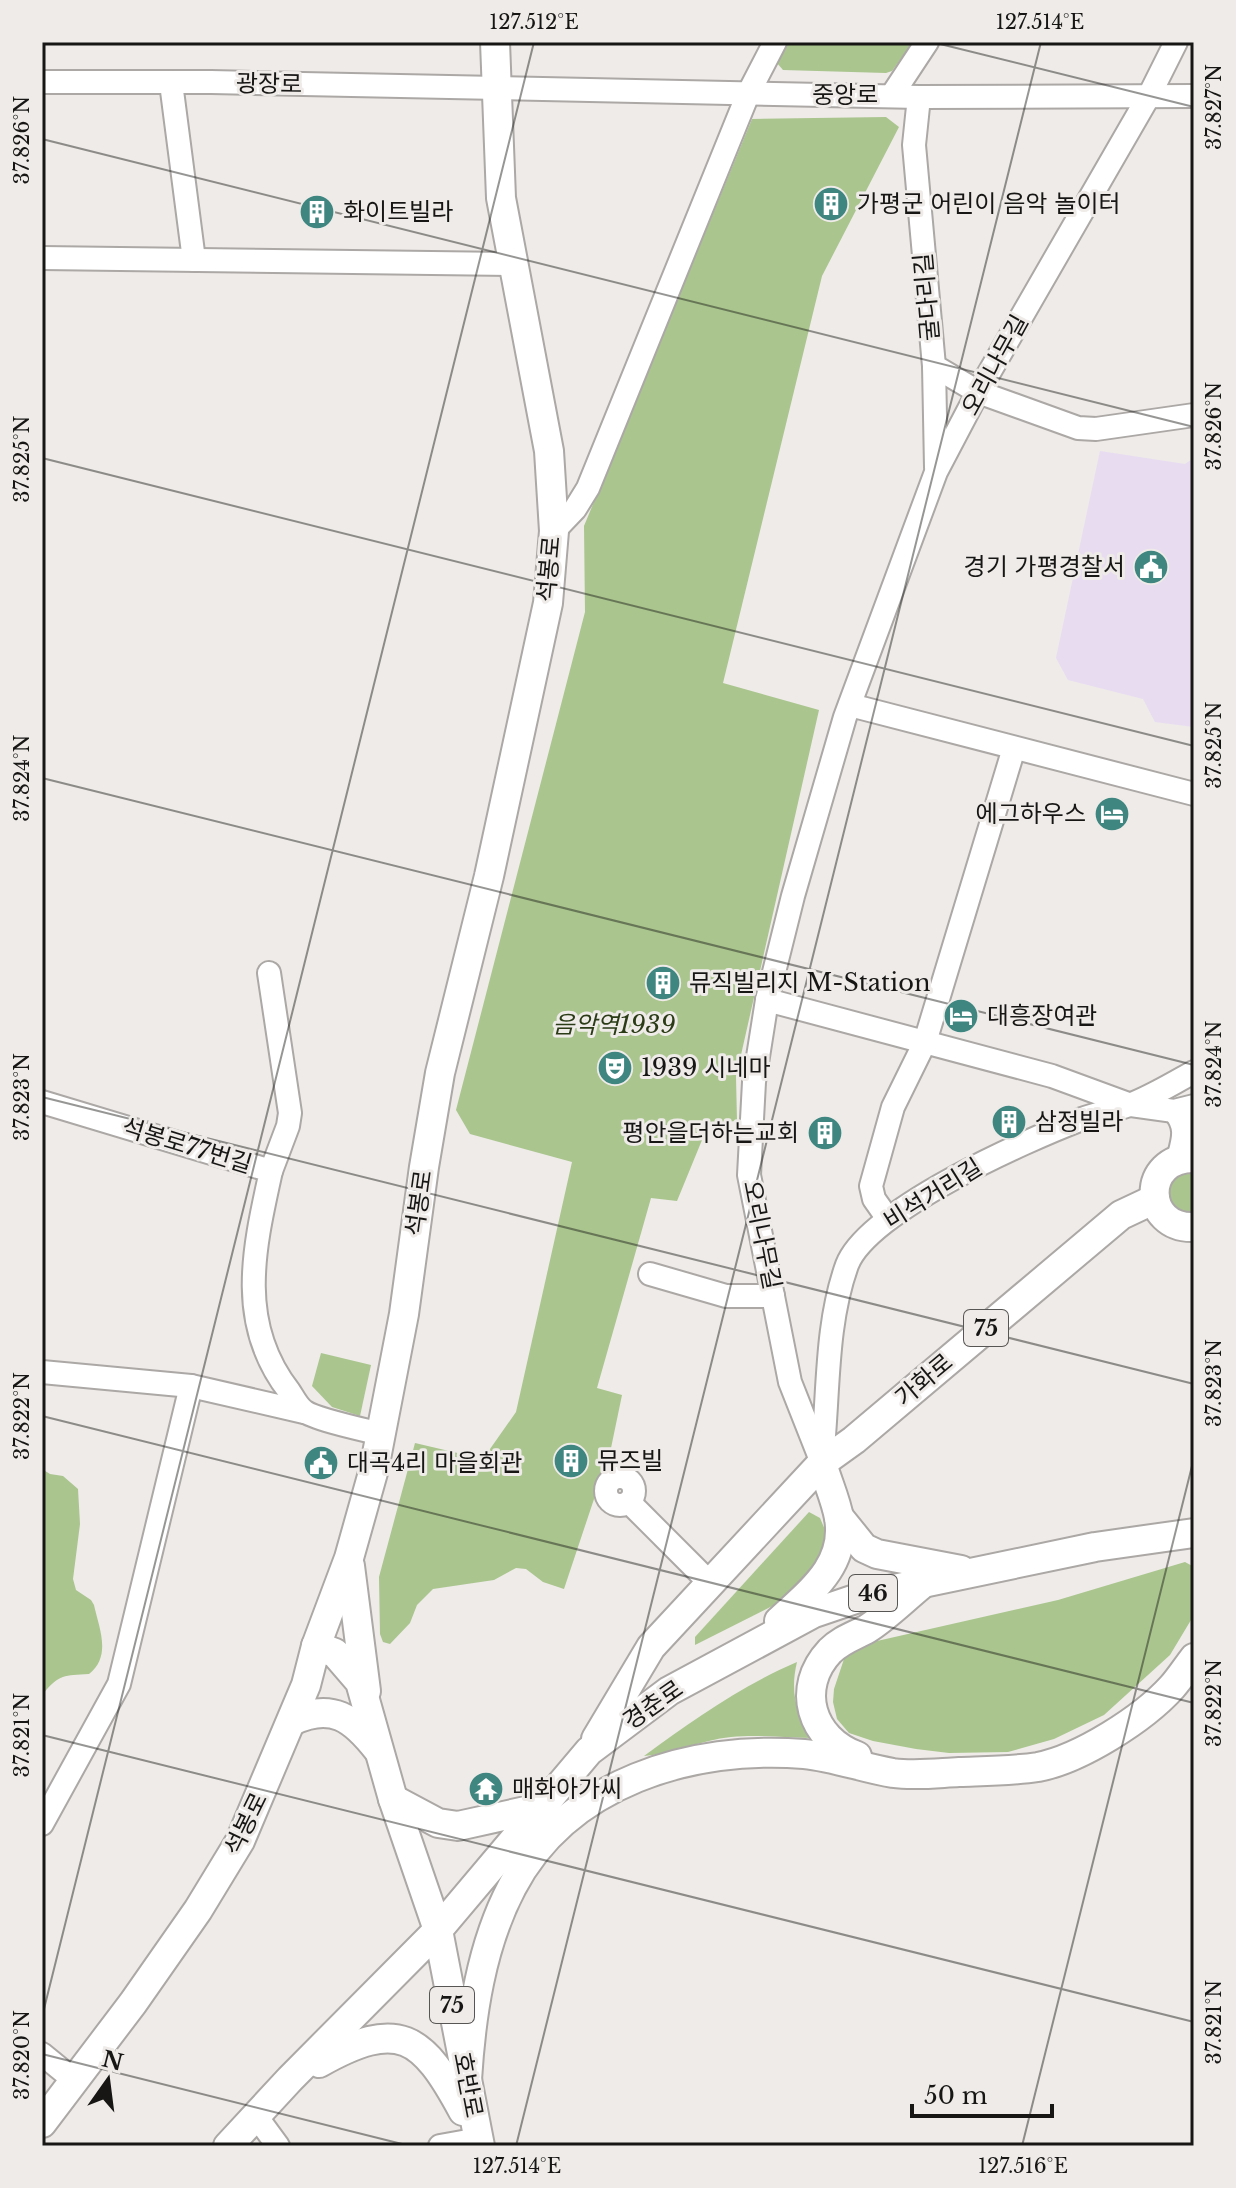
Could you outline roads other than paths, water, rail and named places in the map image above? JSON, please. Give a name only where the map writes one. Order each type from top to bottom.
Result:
[{"type":"main road","name":"석봉로","points":[[42,2123],[198,1910],[240,1841],[306,1685],[316,1646],[349,1558],[381,1434],[404,1314],[440,1073],[489,876],[530,689],[548,603],[554,531],[548,440],[501,198],[495,42]]},
{"type":"main road","points":[[1188,1155],[1162,1171],[1155,1189],[1155,1199],[1164,1216],[1172,1223],[1194,1227]]},
{"type":"main road","name":"가화로","points":[[589,1751],[651,1647],[822,1463],[854,1440],[1121,1215],[1155,1199]]},
{"type":"main road","points":[[755,1643],[812,1590],[831,1567],[840,1544],[839,1517],[822,1463]]},
{"type":"main road","points":[[839,1517],[864,1548],[877,1554],[971,1572]]},
{"type":"main road","name":"경춘로","points":[[228,2146],[438,1930],[589,1751],[669,1691],[755,1643],[828,1608],[870,1594],[1095,1547],[1194,1533]]},
{"type":"main road","points":[[349,1558],[368,1708]]},
{"type":"main road","points":[[924,1583],[867,1628],[846,1638],[827,1654],[815,1680],[813,1706],[821,1731],[837,1747],[867,1759],[940,1773]]},
{"type":"main road","points":[[316,1646],[335,1653],[360,1682],[368,1708]]},
{"type":"main road","points":[[393,1799],[438,1823],[458,1826],[539,1809],[684,1763],[749,1753],[826,1757],[891,1772],[940,1773],[1041,1766],[1066,1759],[1104,1739],[1183,1680],[1194,1658]]},
{"type":"main road","name":"호반로","points":[[368,1708],[393,1799],[438,1930],[480,2143]]},
{"type":"main road","points":[[292,1721],[316,1711],[328,1711],[344,1717],[380,1752]]},
{"type":"main road","points":[[467,2080],[471,2019],[481,1974],[512,1886],[532,1855],[561,1823],[624,1782]]},
{"type":"main road","points":[[290,2079],[349,2046],[382,2037],[398,2038],[413,2044],[442,2071],[480,2143]]},
{"type":"street","points":[[554,531],[575,509],[588,488],[748,94],[775,42]]},
{"type":"street","points":[[892,95],[927,42]]},
{"type":"street","name":"오리나무길","points":[[822,1463],[790,1382],[749,1175],[754,1082],[767,1000],[793,896],[850,705],[936,472],[978,392],[1150,94],[1176,42]]},
{"type":"street","name":"광장로","points":[[42,82],[497,88]]},
{"type":"street","points":[[171,83],[194,260]]},
{"type":"street","name":"중앙로","points":[[497,88],[919,97],[1194,96]]},
{"type":"street","name":"굴다리길","points":[[919,97],[914,145],[934,366],[978,392],[1086,430],[1194,415]]},
{"type":"street","points":[[42,258],[513,264]]},
{"type":"street","points":[[934,366],[936,472]]},
{"type":"street","points":[[850,705],[1194,794]]},
{"type":"street","points":[[888,1219],[872,1196],[871,1186],[893,1107],[925,1042],[1014,748]]},
{"type":"street","points":[[269,973],[290,1113],[271,1171]]},
{"type":"street","points":[[767,1000],[1052,1076],[1131,1105],[1184,1109],[1184,1139],[1188,1155]]},
{"type":"street","name":"비석거리길","points":[[822,1463],[832,1328],[844,1279],[852,1257],[888,1219],[945,1183],[1023,1143],[1085,1118],[1131,1105],[1194,1072]]},
{"type":"street","name":"석봉로77번길","points":[[42,1102],[271,1171],[255,1244],[252,1291],[275,1374],[304,1412]]},
{"type":"street","points":[[650,1274],[726,1296],[773,1296]]},
{"type":"street","points":[[42,1372],[191,1386],[304,1412],[381,1434]]},
{"type":"street","points":[[42,1824],[119,1684],[191,1386]]},
{"type":"street","points":[[629,1502],[711,1584]]},
{"type":"street","points":[[42,2054],[75,2081]]},
{"type":"street","points":[[256,2116],[278,2146]]},
{"type":"street","points":[[440,2146],[480,2143]]},
{"type":"place","name":"가평군 어린이 음악 놀이터","points":[[831,204]]},
{"type":"place","name":"화이트빌라","points":[[317,212]]},
{"type":"place","name":"경기 가평경찰서","points":[[1151,567]]},
{"type":"place","name":"에그하우스","points":[[1112,814]]},
{"type":"place","name":"뮤직빌리지 M-Station","points":[[663,983]]},
{"type":"place","name":"대흥장여관","points":[[961,1016]]},
{"type":"place","name":"1939 시네마","points":[[615,1068]]},
{"type":"place","name":"삼정빌라","points":[[1009,1122]]},
{"type":"place","name":"평안을더하는교회","points":[[825,1133]]},
{"type":"place","name":"뮤즈빌","points":[[571,1461]]},
{"type":"place","name":"대곡4리 마을회관","points":[[321,1463]]},
{"type":"place","name":"매화아가씨","points":[[486,1789]]},
{"type":"park label","name":"음악역1939","points":[[614,1025]]}]
